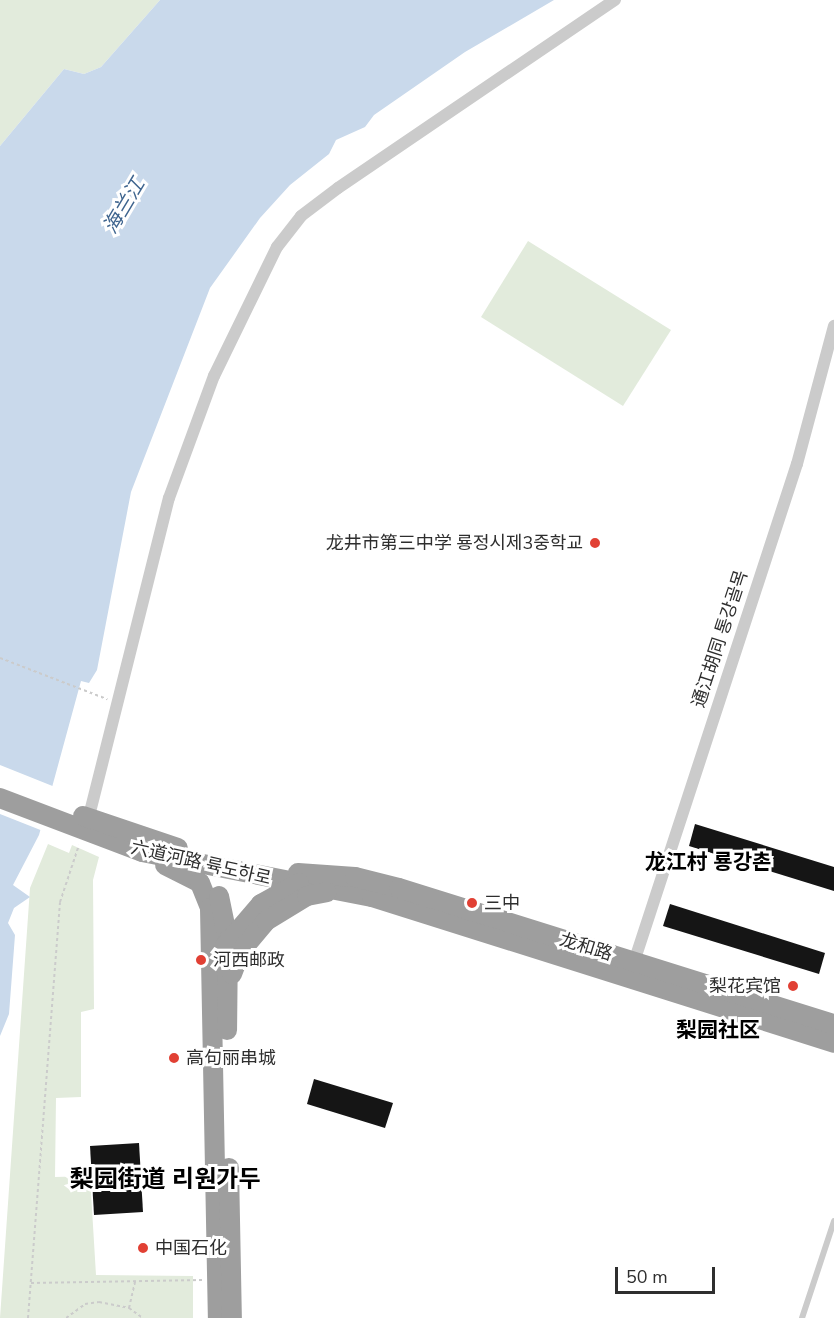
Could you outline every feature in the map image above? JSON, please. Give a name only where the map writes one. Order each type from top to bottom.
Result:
[{"type":"highway","name":"六道河路 륙도하로","points":[[0,783],[142,852],[295,884]]},
{"type":"highway","name":"六道河路 륙도하로","points":[[0,798],[79,822],[183,849],[338,883]]},
{"type":"highway","points":[[183,849],[205,867],[217,889],[228,940],[221,984],[218,1318]]},
{"type":"highway","points":[[142,852],[194,879],[204,889],[210,908],[221,984],[232,1318]]},
{"type":"highway","name":"龙和路","points":[[338,883],[399,888],[834,1024]]},
{"type":"highway","name":"龙和路","points":[[338,883],[372,897],[834,1043]]},
{"type":"highway","points":[[221,984],[241,951],[266,921],[307,896],[338,883]]},
{"type":"highway","points":[[228,940],[261,904],[295,884],[338,883]]},
{"type":"street","points":[[79,822],[118,703],[169,498],[214,376],[276,247],[301,216],[338,188],[615,0]]},
{"type":"street","name":"通江胡同 통강골목","points":[[634,962],[797,464],[834,326]]},
{"type":"lane","points":[[802,1318],[834,1221]]},
{"type":"path","points":[[0,658],[118,703]]},
{"type":"path","points":[[28,1318],[60,902],[79,822]]},
{"type":"path","points":[[31,1283],[218,1280]]},
{"type":"path","points":[[129,1308],[135,1281]]},
{"type":"path","points":[[66,1318],[85,1304],[99,1302],[129,1308],[143,1318]]},
{"type":"green space","points":[[0,0],[160,0],[101,67],[84,74],[64,69],[0,146]]},
{"type":"green space","points":[[528,241],[671,330],[623,406],[481,317]]},
{"type":"green space","points":[[48,844],[69,853],[72,845],[99,857],[93,880],[94,1009],[81,1012],[81,1097],[56,1098],[55,1177],[90,1176],[96,1275],[193,1276],[193,1318],[0,1318],[30,888]]},
{"type":"water","name":"海兰江","points":[[160,0],[554,0],[465,52],[374,115],[365,127],[336,140],[329,154],[290,185],[260,218],[210,288],[131,492],[97,670],[89,683],[81,681],[39,835],[13,885],[30,897],[14,908],[8,923],[15,935],[9,1014],[0,1036],[0,146],[64,69],[84,74],[101,67]]},
{"type":"pier","points":[[0,765],[55,787],[43,831],[0,814]]},
{"type":"building","points":[[695,824],[834,867],[834,891],[689,846]]},
{"type":"building","points":[[670,904],[825,953],[819,974],[663,926]]},
{"type":"building","points":[[314,1079],[393,1103],[385,1128],[307,1104]]},
{"type":"building","points":[[139,1143],[143,1212],[94,1215],[90,1146]]},
{"type":"place","name":"龙井市第三中学 룡정시제3중학교","points":[[595,543]]},
{"type":"place","name":"三中","points":[[472,903]]},
{"type":"place","name":"河西邮政","points":[[201,960]]},
{"type":"place","name":"梨花宾馆","points":[[793,986]]},
{"type":"place","name":"高句丽串城","points":[[174,1058]]},
{"type":"place","name":"中国石化","points":[[143,1248]]},
{"type":"district","name":"龙江村 룡강촌","points":[[708,862]]},
{"type":"district","name":"梨园社区","points":[[718,1030]]},
{"type":"district","name":"梨园街道 리원가두","points":[[165,1180]]}]
